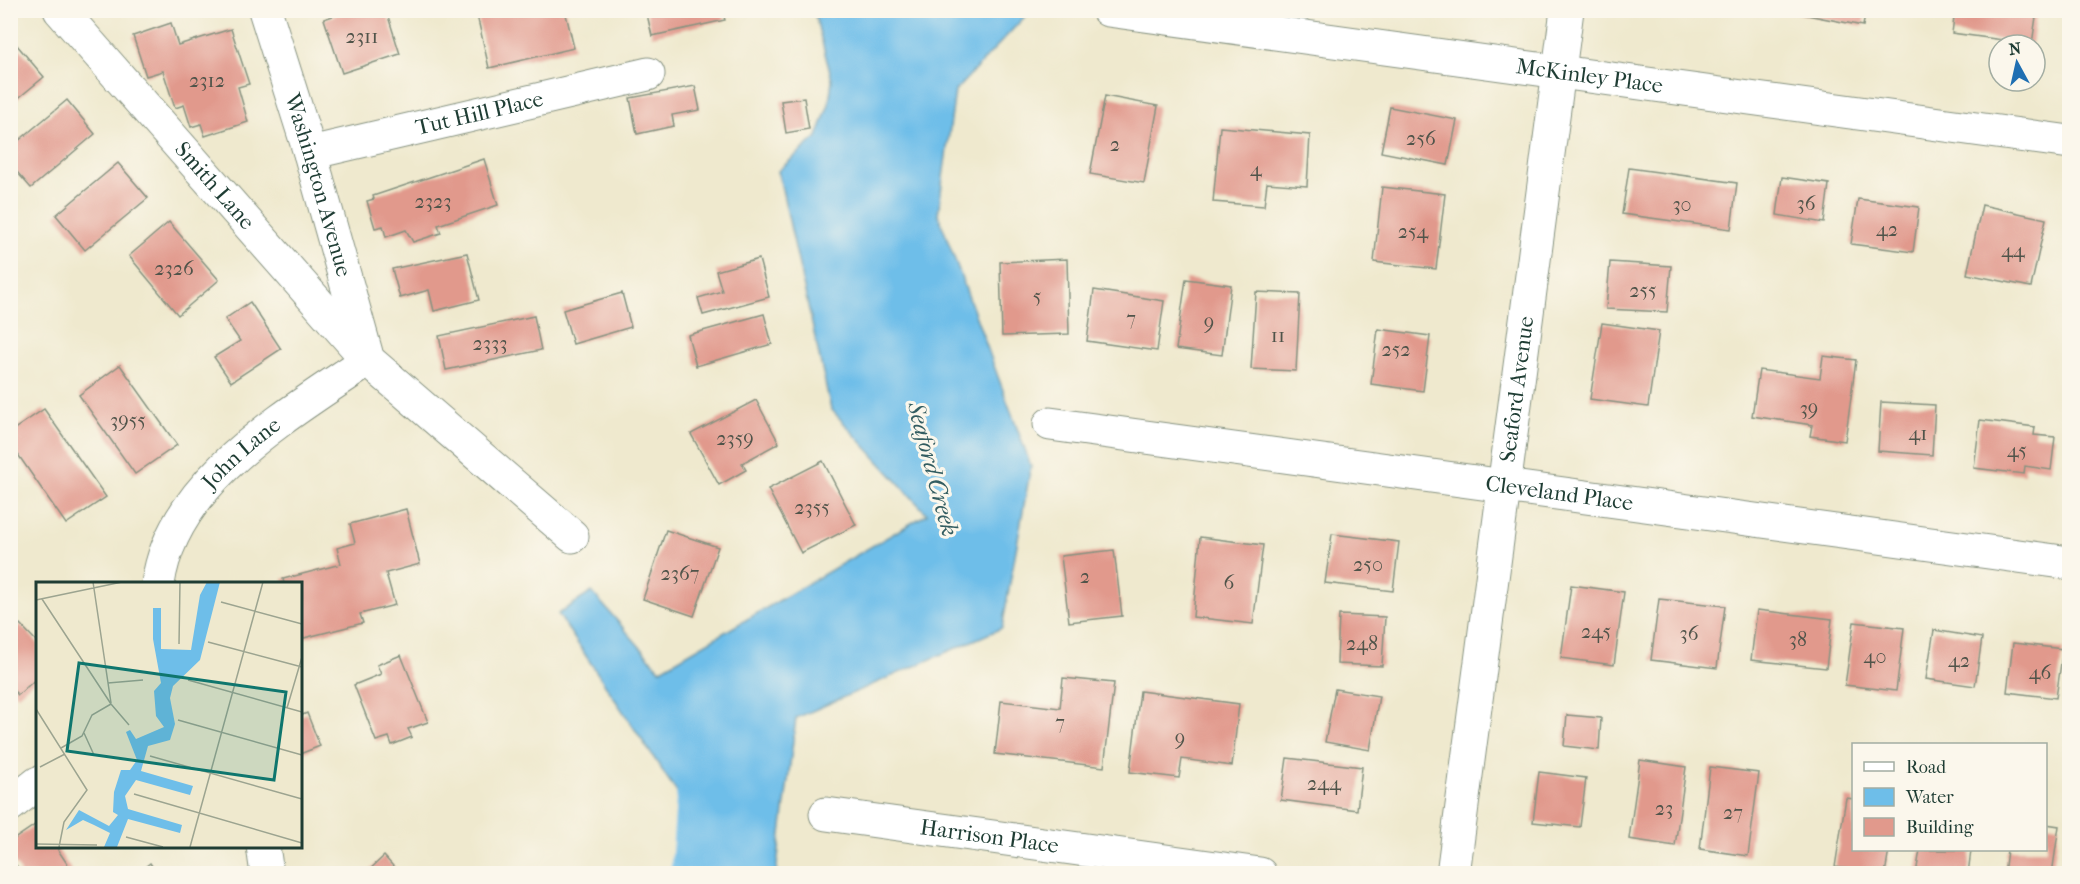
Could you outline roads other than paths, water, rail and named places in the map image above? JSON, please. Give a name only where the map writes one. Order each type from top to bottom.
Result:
[{"type":"street","name":"Smith Lane","points":[[60,10],[368,360],[572,536]]},
{"type":"street","name":"Washington Avenue","points":[[265,10],[310,153],[368,360]]},
{"type":"street","name":"McKinley Place","points":[[1108,10],[2070,142]]},
{"type":"street","name":"Seaford Avenue","points":[[1453,873],[1567,10]]},
{"type":"street","name":"Tut Hill Place","points":[[310,153],[648,74]]},
{"type":"street","name":"John Lane","points":[[159,582],[174,534],[198,496],[254,438],[368,360]]},
{"type":"street","name":"Cleveland Place","points":[[1050,424],[2070,563]]},
{"type":"street","points":[[10,805],[36,785]]},
{"type":"street","name":"Harrison Place","points":[[826,814],[1260,873]]},
{"type":"street","points":[[263,848],[267,873]]},
{"type":"water","points":[[814,11],[1030,11],[955,91],[938,214],[1031,466],[1002,628],[796,718],[776,873],[705,873],[682,800],[558,614],[592,592],[660,670],[927,514],[831,409],[778,171],[817,137],[829,104],[832,80]]},
{"type":"waterway","name":"Seaford Creek","points":[[702,874],[709,780]]}]
